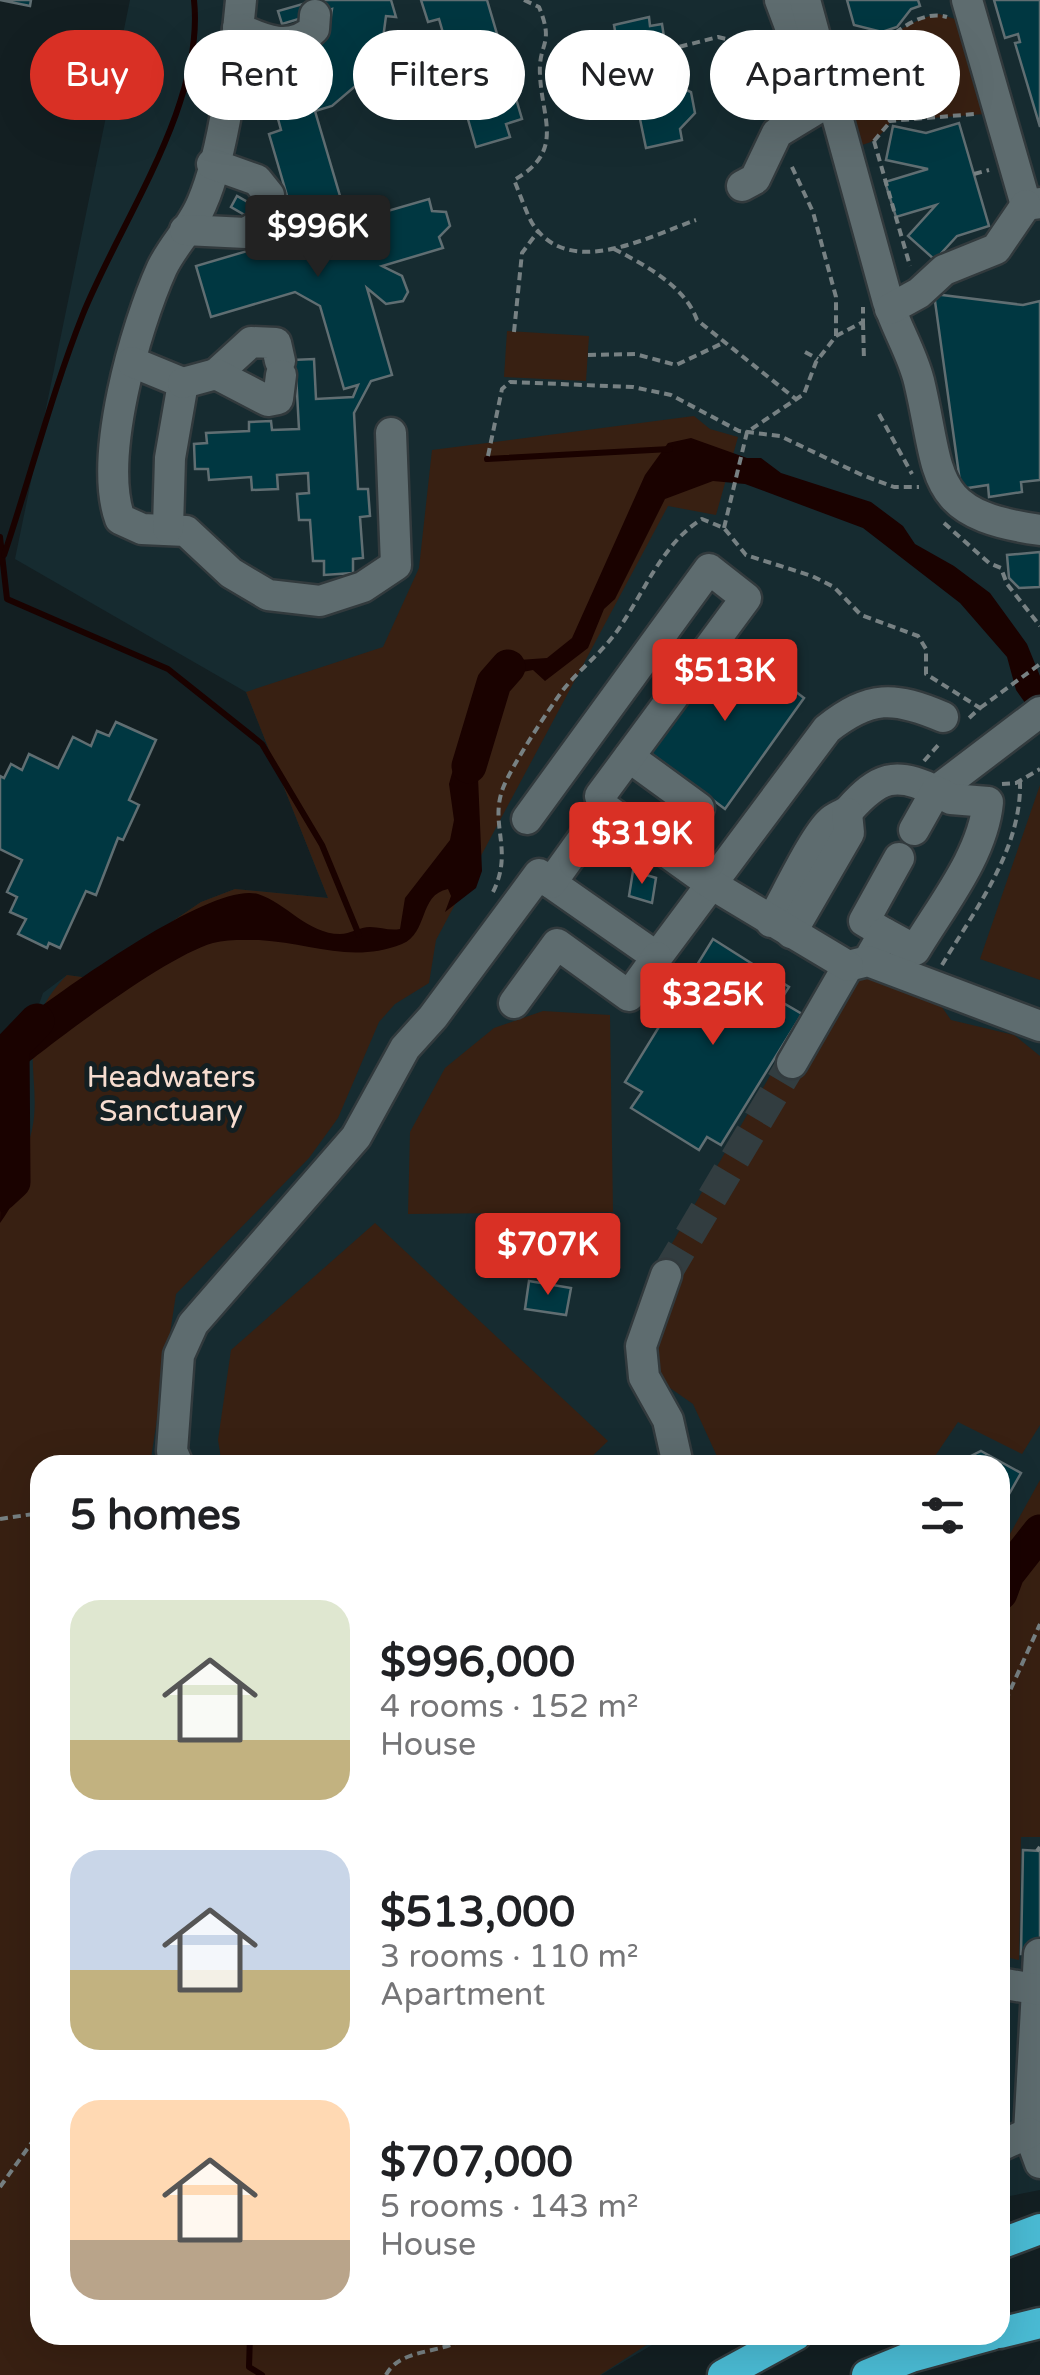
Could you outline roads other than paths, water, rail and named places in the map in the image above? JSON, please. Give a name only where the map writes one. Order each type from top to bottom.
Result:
[{"type":"highway","points":[[1010,2240],[1040,2229]]},
{"type":"highway","points":[[1010,2330],[1040,2323]]},
{"type":"highway","points":[[723,2375],[778,2345]]},
{"type":"highway","points":[[867,2375],[955,2345]]},
{"type":"street","points":[[780,0],[794,30]]},
{"type":"street","points":[[805,0],[810,30]]},
{"type":"street","points":[[239,14],[258,38],[290,43],[314,29],[312,5]]},
{"type":"street","points":[[879,305],[926,287],[954,264],[996,249],[1033,204],[999,113],[970,13]]},
{"type":"street","points":[[239,14],[202,202],[162,267],[132,362],[112,449],[111,495],[120,519],[142,529],[186,531],[231,573],[268,595],[320,600],[362,587],[396,565],[391,432]]},
{"type":"street","points":[[742,186],[755,179],[777,133],[792,120]]},
{"type":"street","points":[[827,120],[860,263],[879,305],[911,354],[938,472],[962,507],[981,520],[1040,530]]},
{"type":"street","points":[[844,120],[860,144],[879,305]]},
{"type":"street","points":[[185,230],[246,233],[264,219],[269,194],[256,180],[212,164]]},
{"type":"street","points":[[132,362],[183,383],[216,374],[251,342],[276,343],[280,368],[278,399],[268,401],[216,374]]},
{"type":"street","points":[[168,528],[170,458],[183,383]]},
{"type":"street","points":[[174,1455],[179,1354],[194,1324],[356,1137],[404,1048],[433,1017],[602,802],[629,757],[746,598],[709,569],[527,819]]},
{"type":"street","points":[[514,1003],[557,944],[629,996],[827,729],[852,708],[884,700],[914,704],[943,717]]},
{"type":"street","points":[[914,830],[947,782],[1040,712]]},
{"type":"street","points":[[629,757],[699,808],[667,852]]},
{"type":"street","points":[[562,770],[711,884],[781,928],[858,964],[1040,1026]]},
{"type":"street","points":[[781,928],[849,832],[847,813],[864,790],[888,779],[947,782]]},
{"type":"street","points":[[899,858],[864,920],[915,950],[986,824],[988,802],[951,799],[947,782]]},
{"type":"street","points":[[548,870],[657,957]]},
{"type":"street","points":[[792,1063],[858,964],[884,933]]},
{"type":"street","points":[[666,1275],[641,1346],[644,1377],[668,1420],[676,1455]]},
{"type":"street","points":[[1040,1954],[1029,2134],[1040,2163]]},
{"type":"street","points":[[1010,1985],[1038,1990]]},
{"type":"street","points":[[1010,2142],[1029,2134]]},
{"type":"waterway","points":[[4,555],[83,314],[174,120],[187,80],[194,39],[194,0]]},
{"type":"waterway","points":[[487,459],[670,449]]},
{"type":"waterway","points":[[0,537],[7,599],[168,669],[262,744],[322,845],[359,935]]},
{"type":"waterway","points":[[469,766],[494,683],[508,667]]},
{"type":"waterway","points":[[0,1194],[13,1182],[12,1047],[37,1021]]},
{"type":"waterway","points":[[1010,1570],[1040,1532]]},
{"type":"waterway","points":[[250,2345],[249,2367],[262,2375]]},
{"type":"tunnel","points":[[666,1275],[792,1063]]},
{"type":"park label","name":"Headwaters Sanctuary","points":[[171,1094]]}]
